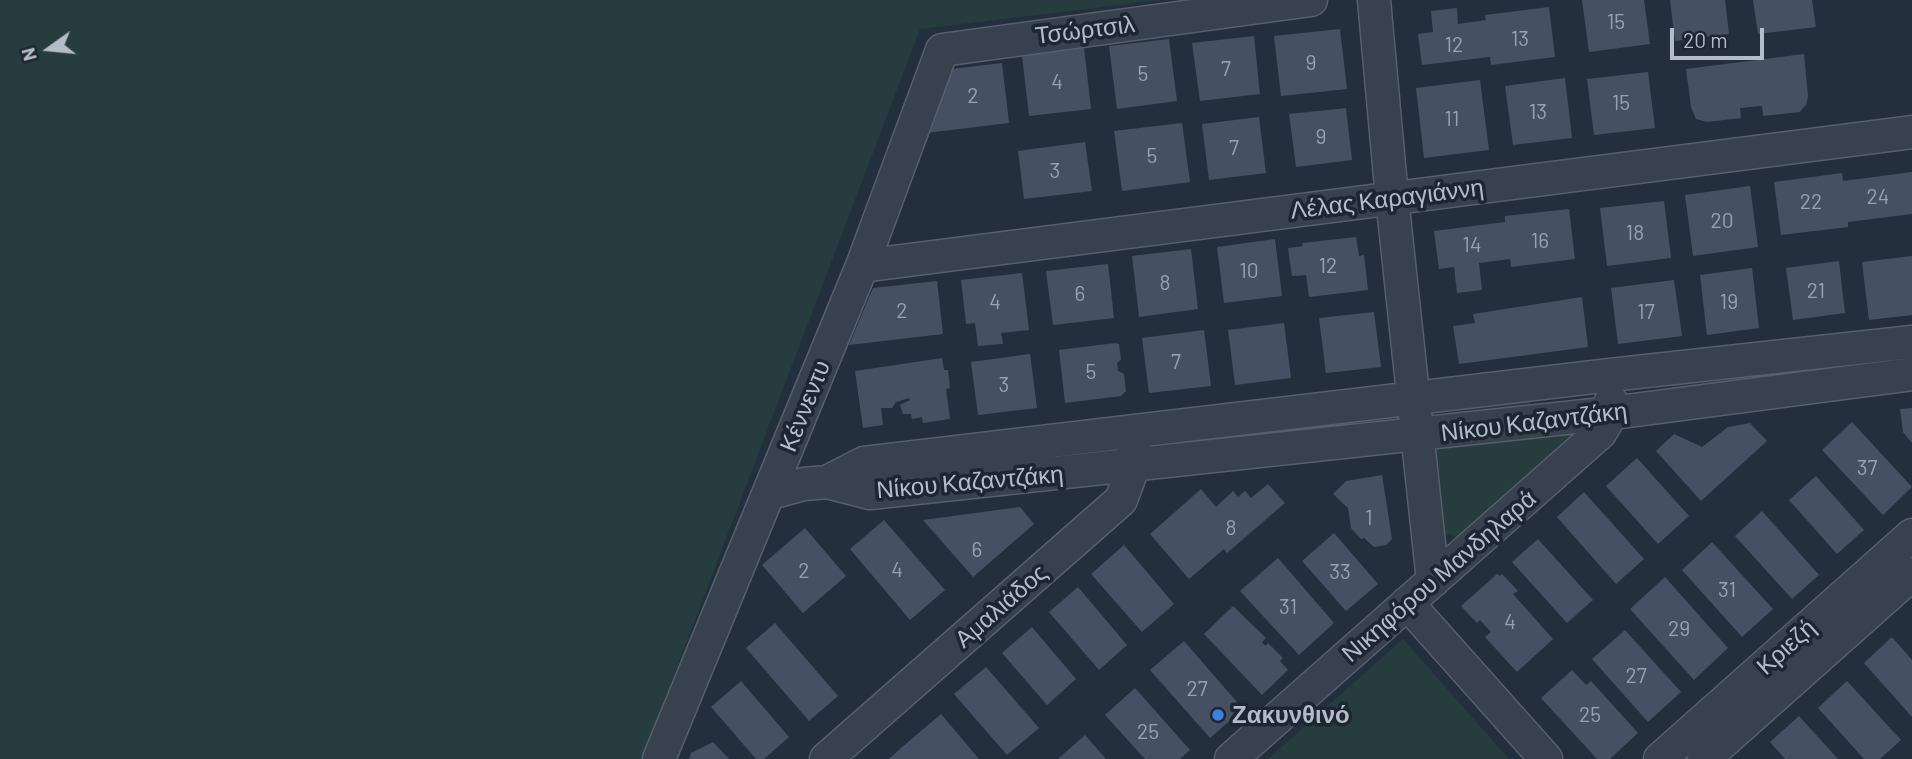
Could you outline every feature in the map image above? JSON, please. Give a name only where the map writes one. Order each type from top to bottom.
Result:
[{"type":"street","name":"Τσώρτσιλ","points":[[942,50],[1311,0]]},
{"type":"street","points":[[1374,0],[1433,581]]},
{"type":"street","name":"Κέννεντυ","points":[[659,759],[862,266],[942,50]]},
{"type":"street","name":"Λέλας Καραγιάννη","points":[[862,266],[1912,132]]},
{"type":"street","name":"Νίκου Καζαντζάκη","points":[[827,482],[864,463],[1414,397],[1912,342]]},
{"type":"street","name":"Νίκου Καζαντζάκη","points":[[827,482],[870,493],[1612,413],[1912,374]]},
{"type":"street","points":[[1610,375],[1612,413]]},
{"type":"street","name":"Νικηφόρου Μανδηλαρά","points":[[1231,759],[1600,433],[1612,413]]},
{"type":"street","name":"Αμαλιάδος","points":[[825,759],[1121,500],[1134,465],[1133,430]]},
{"type":"street","points":[[770,493],[804,484],[827,482]]},
{"type":"street","name":"Κριεζή","points":[[1660,759],[1912,535]]},
{"type":"street","name":"Κριεζή","points":[[1704,759],[1912,574]]},
{"type":"street","points":[[1407,603],[1546,759]]},
{"type":"green space","points":[[0,0],[1162,0],[920,29],[642,759],[0,759]]},
{"type":"green space","points":[[1912,355],[1912,362],[1672,390],[1671,383]]},
{"type":"green space","points":[[1530,402],[1531,409],[1449,418],[1448,412]]},
{"type":"green space","points":[[1381,417],[1382,424],[1194,446],[1193,438]]},
{"type":"green space","points":[[1566,426],[1571,441],[1456,537],[1440,533],[1434,454],[1438,444]]},
{"type":"green space","points":[[1403,639],[1509,759],[1268,759]]},
{"type":"building","points":[[1582,0],[1644,0],[1650,44],[1589,52]]},
{"type":"building","points":[[1670,0],[1725,0],[1729,34],[1675,41]]},
{"type":"building","points":[[1753,0],[1812,0],[1816,27],[1758,34]]},
{"type":"building","points":[[1549,7],[1555,57],[1491,65],[1490,57],[1422,65],[1418,34],[1433,32],[1431,11],[1457,8],[1458,24],[1486,20],[1485,15]]},
{"type":"building","points":[[1340,29],[1347,89],[1281,96],[1274,36]]},
{"type":"building","points":[[1254,36],[1260,94],[1200,101],[1192,43]]},
{"type":"building","points":[[1169,39],[1177,101],[1117,109],[1109,46]]},
{"type":"building","points":[[1084,48],[1091,109],[1029,116],[1022,56]]},
{"type":"building","points":[[1804,54],[1808,96],[1806,105],[1800,112],[1763,116],[1762,106],[1740,108],[1741,118],[1707,122],[1696,119],[1691,107],[1686,69]]},
{"type":"building","points":[[1002,63],[1009,123],[926,133],[952,69]]},
{"type":"building","points":[[1648,72],[1655,128],[1594,135],[1587,79]]},
{"type":"building","points":[[1565,78],[1572,138],[1513,145],[1505,86]]},
{"type":"building","points":[[1480,80],[1489,150],[1424,158],[1416,88]]},
{"type":"building","points":[[1346,108],[1352,160],[1296,167],[1289,114]]},
{"type":"building","points":[[1259,117],[1266,173],[1209,180],[1202,124]]},
{"type":"building","points":[[1182,123],[1190,182],[1122,191],[1114,131]]},
{"type":"building","points":[[1085,142],[1092,191],[1024,199],[1018,151]]},
{"type":"building","points":[[1912,172],[1912,214],[1848,222],[1848,227],[1781,235],[1774,182],[1842,173],[1843,181]]},
{"type":"building","points":[[1750,186],[1758,247],[1693,256],[1685,195]]},
{"type":"building","points":[[1664,201],[1671,258],[1607,266],[1600,208]]},
{"type":"building","points":[[1569,209],[1575,259],[1511,267],[1510,259],[1479,263],[1482,290],[1457,293],[1454,267],[1439,269],[1434,231],[1505,222],[1505,216]]},
{"type":"building","points":[[1356,237],[1359,256],[1364,255],[1368,290],[1309,297],[1306,275],[1292,276],[1288,248],[1303,246],[1302,243]]},
{"type":"building","points":[[1275,239],[1282,296],[1224,303],[1217,247]]},
{"type":"building","points":[[1191,249],[1198,309],[1139,317],[1132,256]]},
{"type":"building","points":[[1912,256],[1912,315],[1869,320],[1862,262]]},
{"type":"building","points":[[1839,261],[1845,313],[1793,320],[1786,268]]},
{"type":"building","points":[[1108,264],[1114,318],[1053,325],[1046,271]]},
{"type":"building","points":[[1752,268],[1759,328],[1707,335],[1700,275]]},
{"type":"building","points":[[1022,273],[1029,330],[1001,333],[1003,344],[978,346],[975,323],[966,324],[961,280]]},
{"type":"building","points":[[1674,280],[1682,336],[1618,344],[1611,288]]},
{"type":"building","points":[[937,281],[943,334],[849,345],[873,288]]},
{"type":"building","points":[[1582,297],[1588,347],[1459,364],[1453,326],[1475,323],[1473,314]]},
{"type":"building","points":[[1374,312],[1381,367],[1326,373],[1319,318]]},
{"type":"building","points":[[1284,323],[1291,378],[1235,385],[1228,330]]},
{"type":"building","points":[[1204,330],[1211,386],[1149,393],[1142,338]]},
{"type":"building","points":[[1119,344],[1121,360],[1117,363],[1118,371],[1124,374],[1126,391],[1121,396],[1065,403],[1059,350]]},
{"type":"building","points":[[1030,354],[1037,408],[978,415],[971,362]]},
{"type":"building","points":[[942,358],[944,370],[948,370],[950,388],[946,389],[950,419],[923,423],[922,417],[912,419],[911,414],[903,414],[900,405],[910,400],[909,398],[896,402],[892,408],[881,408],[883,425],[863,428],[855,371]]},
{"type":"building","points":[[1912,408],[1912,443],[1903,432],[1900,409]]},
{"type":"building","points":[[1852,422],[1912,487],[1883,515],[1822,450]]},
{"type":"building","points":[[1750,423],[1767,441],[1701,501],[1656,451],[1674,434],[1702,447],[1728,427]]},
{"type":"building","points":[[1637,458],[1689,516],[1658,544],[1606,486]]},
{"type":"building","points":[[1382,475],[1392,539],[1386,545],[1374,547],[1364,538],[1361,539],[1351,528],[1348,508],[1333,494],[1346,481]]},
{"type":"building","points":[[1816,476],[1864,530],[1837,554],[1789,500]]},
{"type":"building","points":[[1268,484],[1285,503],[1227,553],[1224,549],[1189,579],[1150,534],[1201,489],[1216,507],[1233,491],[1238,497],[1245,491],[1251,498]]},
{"type":"building","points":[[1584,492],[1644,559],[1616,584],[1557,517]]},
{"type":"building","points":[[1020,507],[1034,524],[973,577],[923,520]]},
{"type":"building","points":[[1762,511],[1819,575],[1792,599],[1735,536]]},
{"type":"building","points":[[884,520],[945,590],[910,620],[850,549]]},
{"type":"building","points":[[805,528],[846,576],[803,613],[762,565]]},
{"type":"building","points":[[1334,533],[1378,584],[1346,611],[1302,561]]},
{"type":"building","points":[[1538,539],[1593,600],[1567,623],[1512,562]]},
{"type":"building","points":[[1712,542],[1773,609],[1742,637],[1682,570]]},
{"type":"building","points":[[1124,545],[1174,604],[1142,632],[1091,574]]},
{"type":"building","points":[[1278,558],[1334,623],[1299,655],[1240,591]]},
{"type":"building","points":[[1497,574],[1502,574],[1518,591],[1513,594],[1553,639],[1517,672],[1485,637],[1491,632],[1480,620],[1477,623],[1461,606]]},
{"type":"building","points":[[1665,577],[1728,648],[1694,680],[1630,609]]},
{"type":"building","points":[[1078,587],[1127,645],[1099,670],[1049,612]]},
{"type":"building","points":[[1233,606],[1266,638],[1262,642],[1265,646],[1268,643],[1283,658],[1280,661],[1288,670],[1262,695],[1204,634]]},
{"type":"building","points":[[775,623],[838,696],[809,721],[746,648]]},
{"type":"building","points":[[1032,627],[1076,679],[1047,705],[1002,653]]},
{"type":"building","points":[[1625,630],[1681,692],[1648,722],[1592,659]]},
{"type":"building","points":[[1892,637],[1912,660],[1912,717],[1864,663]]},
{"type":"building","points":[[1184,641],[1243,709],[1210,738],[1150,670]]},
{"type":"building","points":[[986,667],[1039,728],[1007,755],[954,694]]},
{"type":"building","points":[[1572,670],[1586,685],[1591,681],[1638,733],[1610,759],[1597,759],[1541,698]]},
{"type":"building","points":[[741,681],[789,737],[764,759],[756,759],[711,707]]},
{"type":"building","points":[[1847,681],[1901,740],[1880,759],[1864,759],[1818,708]]},
{"type":"building","points":[[1135,688],[1190,750],[1180,759],[1145,759],[1105,715]]},
{"type":"building","points":[[941,714],[979,759],[889,759],[901,748]]},
{"type":"building","points":[[1799,716],[1838,759],[1785,759],[1770,742]]},
{"type":"building","points":[[1085,735],[1106,759],[1058,759]]},
{"type":"building","points":[[713,742],[729,759],[689,759],[691,753]]},
{"type":"place","name":"Ζακυνθινό","points":[[1218,715]]}]
